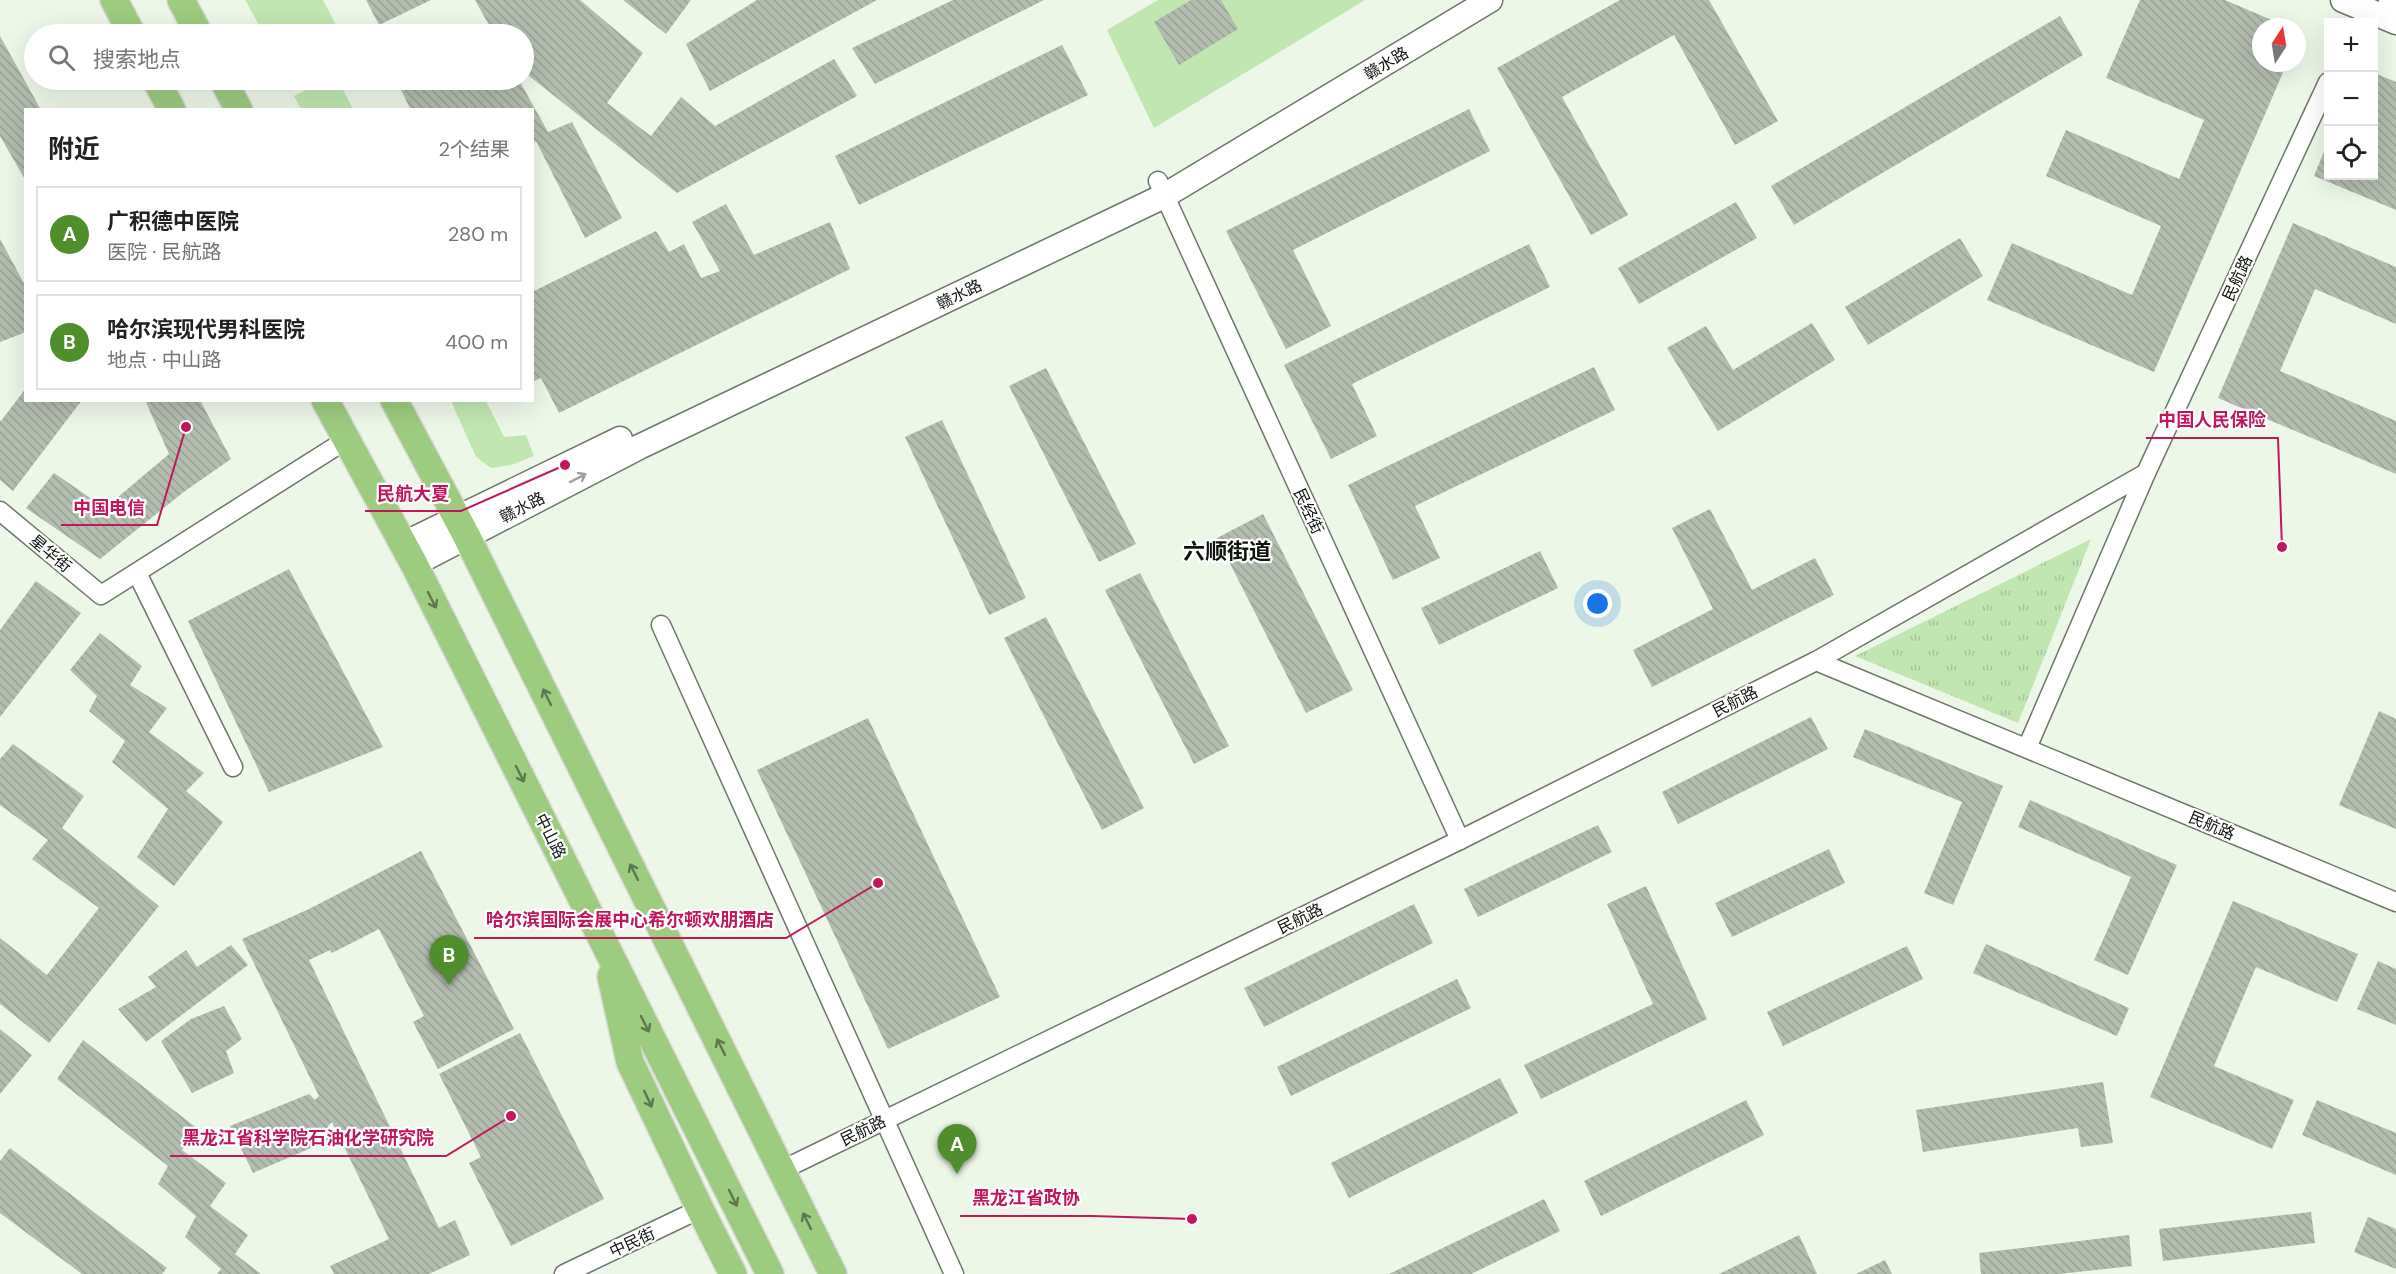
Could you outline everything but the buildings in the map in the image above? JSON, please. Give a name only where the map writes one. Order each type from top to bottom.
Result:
[{"type":"main road","points":[[114,0],[127,24]]},
{"type":"main road","points":[[181,0],[194,24]]},
{"type":"main road","name":"赣水路","points":[[1161,189],[1464,0]]},
{"type":"main road","name":"赣水路","points":[[409,554],[461,526],[639,447],[1161,189],[1490,0]]},
{"type":"main road","points":[[2391,0],[2396,2]]},
{"type":"main road","points":[[2354,10],[2396,22]]},
{"type":"main road","points":[[161,90],[171,108]]},
{"type":"main road","points":[[228,90],[238,108]]},
{"type":"main road","name":"中山路","points":[[327,402],[409,554],[770,1274]]},
{"type":"main road","points":[[395,402],[461,526],[833,1274]]},
{"type":"main road","points":[[604,942],[630,1062],[733,1274]]},
{"type":"street","name":"民航路","points":[[2027,748],[2146,473],[2324,91]]},
{"type":"street","name":"民经街","points":[[1161,189],[1460,840]]},
{"type":"street","points":[[233,767],[138,573],[346,440]]},
{"type":"street","name":"民航路","points":[[782,1170],[1460,840],[1816,661],[2146,473]]},
{"type":"street","name":"星华街","points":[[0,511],[102,595],[138,573]]},
{"type":"street","points":[[661,625],[954,1274]]},
{"type":"street","name":"民航路","points":[[1816,661],[2396,902]]},
{"type":"street","name":"中民街","points":[[564,1274],[700,1209]]},
{"type":"green space","points":[[245,0],[323,0],[336,24],[258,24]]},
{"type":"green space","points":[[1158,0],[1365,0],[1154,128],[1107,30]]},
{"type":"green space","points":[[306,90],[343,90],[352,108],[300,108],[294,96]]},
{"type":"green space","points":[[451,402],[486,402],[504,437],[526,435],[534,456],[511,465],[491,468],[476,457]]},
{"type":"green space","points":[[2091,539],[2018,723],[1855,656]]},
{"type":"place","name":"中国电信","points":[[186,427]]},
{"type":"place","name":"民航大夏","points":[[565,465]]},
{"type":"place","name":"中国人民保险","points":[[2282,547]]},
{"type":"place","name":"哈尔滨国际会展中心希尔顿欢朋酒店","points":[[878,883]]},
{"type":"place","name":"哈尔滨现代男科医院","points":[[449,985]]},
{"type":"place","name":"黑龙江省科学院石油化学研究院","points":[[511,1116]]},
{"type":"place","name":"广积德中医院","points":[[957,1174]]},
{"type":"place","name":"黑龙江省政协","points":[[1192,1219]]},
{"type":"district","name":"六顺街道","points":[[1227,551]]}]
